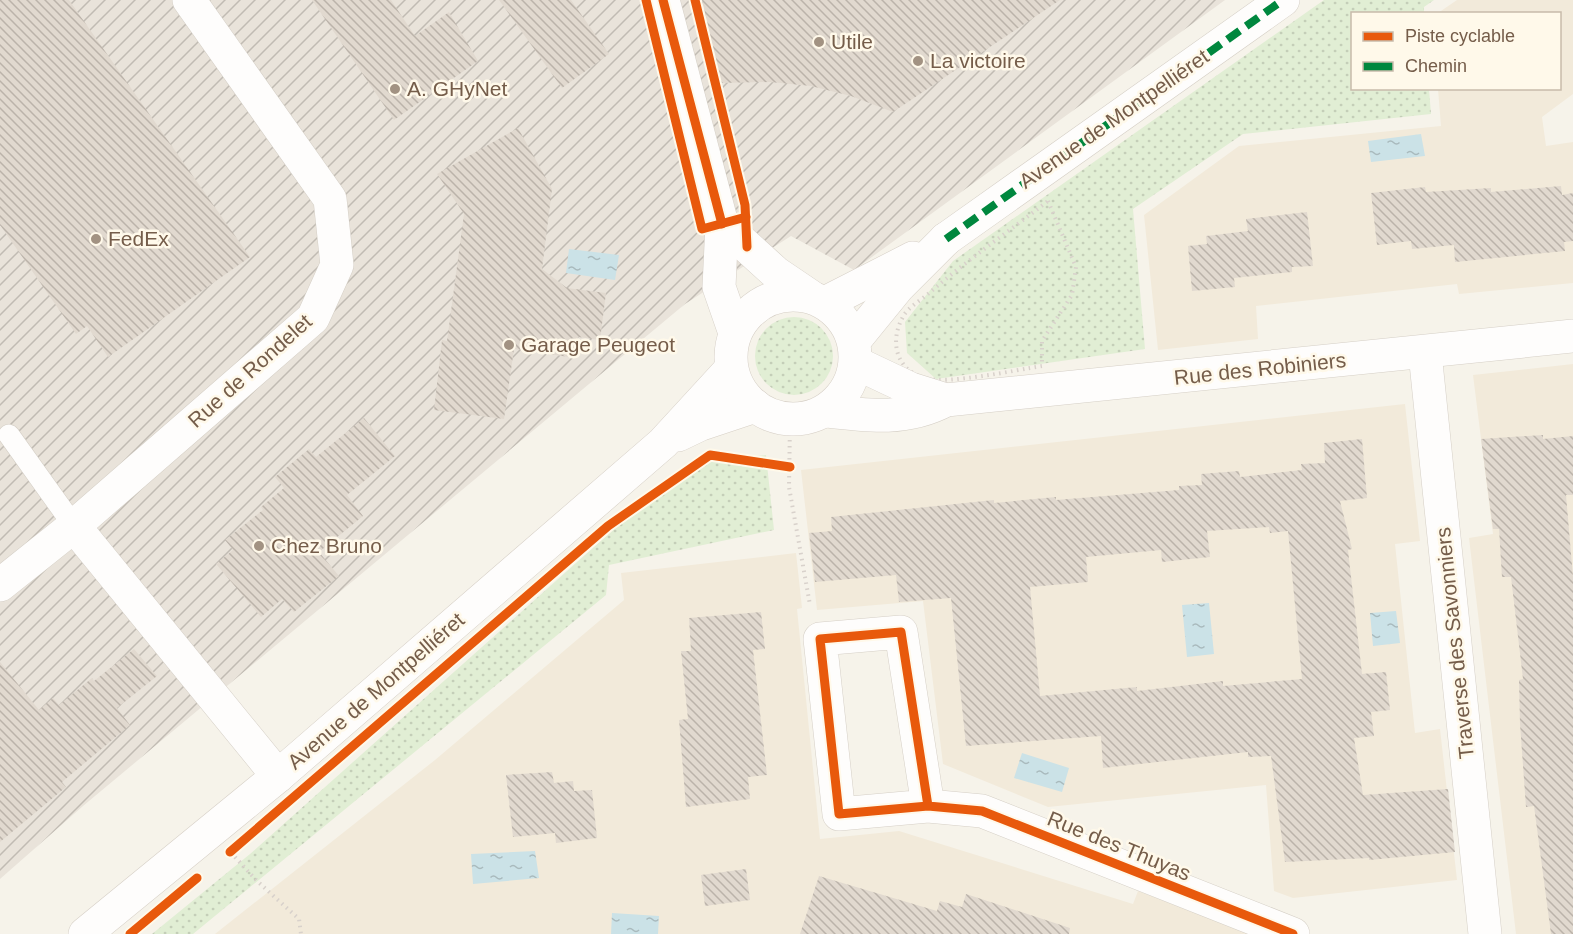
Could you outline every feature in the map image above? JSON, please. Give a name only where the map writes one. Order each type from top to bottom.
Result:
[{"type":"street","name":"Rue de Rondelet","points":[[0,585],[74,526],[313,318],[337,265],[330,199],[189,0]]},
{"type":"street","points":[[663,0],[722,224],[719,287],[735,333]]},
{"type":"street","name":"Avenue de Montpelliéret","points":[[818,300],[887,273],[946,239],[1283,0]]},
{"type":"street","points":[[722,224],[776,273],[818,300],[838,313],[848,326],[855,352],[851,382],[841,398],[826,411],[808,418],[790,420],[771,416],[755,406],[736,383],[731,369],[731,350],[735,333],[745,317],[766,301],[792,294],[818,300]]},
{"type":"street","name":"Avenue de Montpelliéret","points":[[855,352],[898,287],[946,239]]},
{"type":"street","name":"Rue des Robiniers","points":[[855,352],[911,389],[946,400],[1425,353],[1573,336]]},
{"type":"street","name":"Traverse des Savonniers","points":[[1425,353],[1485,934]]},
{"type":"street","name":"Avenue de Montpelliéret","points":[[85,934],[279,776],[663,443],[731,369]]},
{"type":"street","name":"Rue des Robiniers","points":[[826,411],[871,417],[926,411],[946,400]]},
{"type":"street","name":"Avenue de Montpelliéret","points":[[663,443],[701,424],[755,406]]},
{"type":"street","points":[[74,526],[279,776]]},
{"type":"street","points":[[820,639],[901,632],[928,806]]},
{"type":"street","name":"Rue des Thuyas","points":[[820,639],[839,813],[928,806],[982,811],[1293,934]]},
{"type":"lane","points":[[9,435],[74,526]]},
{"type":"path","points":[[1048,201],[1076,267],[1072,295],[1042,341],[1042,366],[944,379],[925,378],[910,372],[900,363],[895,345],[904,315],[944,281],[1048,201]]},
{"type":"path","points":[[790,420],[785,466],[812,624],[820,639]]},
{"type":"path","points":[[238,844],[230,852],[257,881],[299,919],[301,934]]},
{"type":"shaded area","points":[[0,0],[1225,0],[854,270],[791,236],[685,304],[83,806],[0,879]]},
{"type":"shaded area","points":[[1457,0],[1573,0],[1573,94],[1542,117],[1546,146],[1573,142],[1573,283],[1459,294],[1457,284],[1256,306],[1258,339],[1158,350],[1144,215],[1239,146],[1441,126],[1438,90],[1561,90],[1561,12],[1439,12]]},
{"type":"shaded area","points":[[1573,364],[1573,934],[1516,934],[1469,538],[1493,534],[1473,375]]},
{"type":"shaded area","points":[[1405,404],[1420,541],[1395,544],[1415,733],[1440,729],[1457,880],[1293,898],[1274,891],[1266,785],[1048,807],[943,764],[923,601],[817,610],[801,470]]},
{"type":"shaded area","points":[[796,553],[802,608],[797,609],[820,839],[899,831],[1133,904],[1138,891],[1250,934],[215,934],[435,760],[624,600],[621,573]]},
{"type":"green space","points":[[1324,0],[1434,0],[1424,7],[1424,12],[1351,12],[1351,90],[1429,90],[1431,114],[1243,134],[1133,209],[1145,349],[936,379],[907,353],[905,322],[953,261]]},
{"type":"green space","points":[[794,317],[809,320],[822,328],[830,341],[833,356],[830,371],[822,384],[809,392],[794,395],[779,392],[766,384],[758,371],[755,356],[758,341],[766,328],[779,320]]},
{"type":"green space","points":[[766,455],[774,530],[609,565],[606,595],[193,934],[152,934],[250,854],[688,463]]},
{"type":"water","points":[[1421,134],[1425,156],[1371,162],[1368,141]]},
{"type":"water","points":[[569,249],[619,255],[615,280],[566,273]]},
{"type":"water","points":[[1209,603],[1214,654],[1187,657],[1182,605]]},
{"type":"water","points":[[1396,611],[1400,643],[1373,646],[1370,613]]},
{"type":"water","points":[[1022,753],[1069,768],[1062,792],[1014,778]]},
{"type":"water","points":[[535,851],[539,878],[473,884],[471,854]]},
{"type":"water","points":[[612,913],[659,916],[658,934],[611,934]]},
{"type":"building","points":[[0,0],[69,0],[250,257],[108,357],[87,326],[76,334],[0,225]]},
{"type":"building","points":[[312,0],[391,0],[415,36],[449,12],[478,61],[394,120]]},
{"type":"building","points":[[499,0],[571,0],[609,54],[562,88]]},
{"type":"building","points":[[702,0],[1060,0],[893,112],[851,96],[811,86],[770,82],[721,83]]},
{"type":"building","points":[[518,128],[552,189],[542,269],[567,288],[606,293],[600,340],[578,337],[576,358],[514,349],[504,419],[434,410],[442,340],[447,341],[464,214],[437,174]]},
{"type":"building","points":[[1561,186],[1562,195],[1573,193],[1573,241],[1564,242],[1565,251],[1455,262],[1454,245],[1412,249],[1411,241],[1377,245],[1371,193],[1425,187],[1426,192],[1491,188],[1491,192]]},
{"type":"building","points":[[1307,212],[1313,266],[1292,267],[1292,272],[1234,278],[1235,287],[1192,291],[1188,246],[1207,244],[1206,236],[1248,231],[1246,219]]},
{"type":"building","points":[[364,418],[395,456],[347,495],[363,516],[319,552],[339,576],[294,612],[282,599],[261,617],[216,564],[233,550],[225,540],[263,510],[261,507],[284,488],[275,477],[309,449],[316,457]]},
{"type":"building","points":[[1543,435],[1543,439],[1573,436],[1573,495],[1566,495],[1573,577],[1573,934],[1551,934],[1534,806],[1526,807],[1520,724],[1519,680],[1523,679],[1511,577],[1502,577],[1499,529],[1493,529],[1481,439]]},
{"type":"building","points":[[1362,439],[1367,498],[1340,501],[1352,549],[1348,550],[1362,674],[1386,672],[1390,710],[1371,712],[1374,736],[1354,738],[1363,795],[1448,789],[1455,852],[1369,860],[1369,858],[1285,862],[1271,756],[1248,757],[1248,752],[1103,768],[1101,736],[966,746],[951,598],[899,602],[896,575],[815,582],[809,533],[832,531],[831,517],[994,500],[994,503],[1056,497],[1056,500],[1179,490],[1179,486],[1202,485],[1201,474],[1239,471],[1240,477],[1302,470],[1301,464],[1325,463],[1324,443]],"holes":[[[1269,527],[1270,533],[1288,531],[1302,679],[1223,686],[1223,681],[1137,691],[1137,687],[1040,696],[1030,587],[1088,582],[1086,557],[1161,550],[1162,562],[1210,557],[1207,531]]]},
{"type":"building","points":[[761,612],[765,649],[753,650],[767,775],[748,777],[750,799],[686,807],[679,720],[688,719],[681,651],[691,651],[689,618]]},
{"type":"building","points":[[134,649],[157,676],[117,708],[130,725],[62,782],[66,787],[0,842],[0,662],[39,710],[53,698],[59,705],[92,678],[94,681]]},
{"type":"building","points":[[552,772],[554,783],[573,781],[574,791],[592,790],[597,838],[556,843],[555,833],[513,837],[506,775]]},
{"type":"building","points":[[746,869],[750,900],[705,906],[701,875]]},
{"type":"building","points":[[819,876],[937,911],[940,901],[962,907],[966,894],[1070,928],[1069,934],[800,934]]},
{"type":"marked path","points":[[946,239],[1283,0]]},
{"type":"cycle path","points":[[646,0],[702,229],[746,217]]},
{"type":"cycle path","points":[[663,0],[722,224]]},
{"type":"cycle path","points":[[695,0],[745,205],[747,247]]},
{"type":"cycle path","points":[[230,852],[608,526],[710,455],[790,467]]},
{"type":"cycle path","points":[[928,806],[901,632],[820,639],[839,814],[928,806],[982,811],[1293,934]]},
{"type":"cycle path","points":[[130,934],[197,878]]},
{"type":"place","name":"Utile","points":[[819,42]]},
{"type":"place","name":"La victoire","points":[[918,61]]},
{"type":"place","name":"A. GHyNet","points":[[395,89]]},
{"type":"place","name":"FedEx","points":[[96,239]]},
{"type":"place","name":"Garage Peugeot","points":[[509,345]]},
{"type":"place","name":"Chez Bruno","points":[[259,546]]}]
